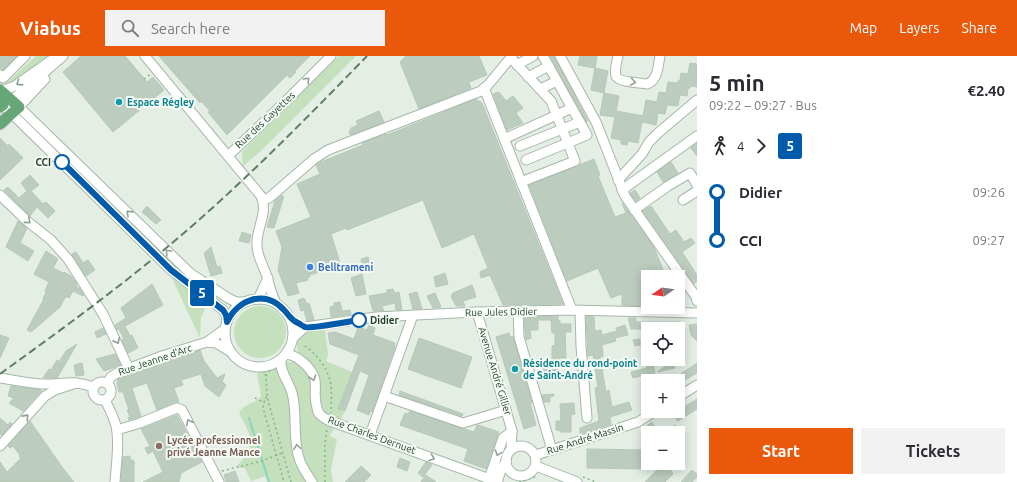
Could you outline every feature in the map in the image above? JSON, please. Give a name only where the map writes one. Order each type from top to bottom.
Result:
[{"type":"main road","points":[[0,124],[6,102]]},
{"type":"street","points":[[0,75],[3,78],[25,56]]},
{"type":"street","points":[[6,102],[15,86],[58,56]]},
{"type":"street","points":[[6,102],[53,71],[64,56]]},
{"type":"street","points":[[145,56],[228,156]]},
{"type":"street","name":"Rue des Gayettes","points":[[263,200],[257,190],[228,156],[331,56]]},
{"type":"street","points":[[207,342],[216,343],[249,366],[258,367],[280,359],[290,347],[293,338],[293,330],[290,319],[284,310],[276,303],[270,291],[268,278],[258,254],[257,241],[263,216],[263,200],[269,198],[314,159],[328,150],[481,90],[513,60],[534,56]]},
{"type":"street","points":[[526,160],[587,135],[543,56]]},
{"type":"street","points":[[560,56],[596,122],[624,196],[696,297],[697,301]]},
{"type":"street","points":[[618,56],[615,71],[619,80],[647,84],[654,80],[660,56]]},
{"type":"street","points":[[513,60],[551,101],[575,160],[521,182]]},
{"type":"street","points":[[528,76],[549,66]]},
{"type":"street","points":[[540,89],[557,80]]},
{"type":"street","points":[[484,88],[521,182],[576,311],[581,346],[587,418]]},
{"type":"street","points":[[551,101],[564,94]]},
{"type":"street","points":[[618,180],[642,154],[647,144],[697,100]]},
{"type":"street","points":[[6,102],[190,273],[236,302],[258,299],[276,303]]},
{"type":"street","points":[[6,102],[171,270],[223,310],[226,315],[226,341],[231,352]]},
{"type":"street","points":[[504,139],[572,108]]},
{"type":"street","points":[[520,146],[580,122]]},
{"type":"street","points":[[622,190],[697,136]]},
{"type":"street","points":[[634,210],[668,186],[690,173],[697,185]]},
{"type":"street","points":[[683,200],[697,191]]},
{"type":"street","points":[[0,195],[27,221],[51,240],[68,259],[103,314],[129,369]]},
{"type":"street","points":[[258,299],[268,278]]},
{"type":"street","points":[[226,325],[236,307],[244,302]]},
{"type":"street","points":[[518,311],[519,337],[552,450]]},
{"type":"street","name":"Rue Jules Didier","points":[[305,327],[376,318],[477,312],[576,311],[697,313]]},
{"type":"street","name":"Avenue André Gillier","points":[[477,312],[512,431],[511,449]]},
{"type":"street","points":[[370,435],[413,315]]},
{"type":"street","points":[[290,319],[305,327],[293,338]]},
{"type":"street","name":"Rue Jeanne d'Arc","points":[[107,383],[114,375],[162,356],[207,342],[226,325]]},
{"type":"street","name":"Rue Charles Dernuet","points":[[280,359],[293,355],[314,374],[316,380],[316,408],[321,416],[330,421],[495,481]]},
{"type":"street","points":[[280,359],[281,368],[294,400],[295,437],[298,456],[302,466],[312,482]]},
{"type":"street","points":[[0,378],[42,384],[82,383],[94,387]]},
{"type":"street","points":[[100,382],[107,383],[112,391],[110,397],[105,400],[100,400],[95,397],[93,392],[94,387],[100,382]]},
{"type":"street","points":[[0,446],[45,396],[55,390],[76,383]]},
{"type":"street","points":[[42,384],[46,389],[45,396]]},
{"type":"street","points":[[685,393],[697,385]]},
{"type":"street","points":[[384,396],[463,422],[506,410]]},
{"type":"street","points":[[105,400],[112,415],[116,430],[117,446],[115,482]]},
{"type":"street","points":[[116,430],[179,408],[184,412],[219,482]]},
{"type":"street","name":"Rue André Massin","points":[[536,455],[638,422],[644,418]]},
{"type":"street","points":[[495,481],[504,438],[512,431]]},
{"type":"street","name":"Avenue André Gillier","points":[[512,431],[525,446]]},
{"type":"street","points":[[509,482],[518,479],[528,475],[536,466],[536,455],[525,446],[518,446],[511,449],[507,455],[506,462],[508,469],[518,479]]},
{"type":"street","points":[[495,481],[506,462]]},
{"type":"street","points":[[536,466],[577,482]]},
{"type":"path","points":[[144,79],[152,73]]},
{"type":"path","points":[[266,376],[280,359]]},
{"type":"path","points":[[258,367],[266,376],[266,397],[291,482]]},
{"type":"path","points":[[266,397],[263,402],[263,408],[284,482]]},
{"type":"path","points":[[256,398],[263,402]]},
{"type":"path","points":[[214,472],[228,471],[260,462],[282,453]]},
{"type":"path","points":[[518,479],[545,475],[546,470]]},
{"type":"green space","points":[[36,56],[49,56],[15,82],[7,85],[5,84]]},
{"type":"green space","points":[[339,56],[356,56],[260,152],[243,166],[242,152]]},
{"type":"green space","points":[[172,278],[207,304],[201,318],[200,338]]},
{"type":"green space","points":[[260,306],[274,310],[282,318],[286,332],[282,346],[274,354],[260,358],[246,354],[238,346],[234,332],[238,318],[246,310]]},
{"type":"green space","points":[[325,330],[328,355],[326,361],[352,372],[338,409],[344,412],[330,436],[337,439],[331,470],[333,482],[267,482],[265,476],[251,481],[245,468],[236,467],[248,453],[251,441],[250,435],[239,413],[244,407],[256,401],[261,396],[257,374],[260,371],[274,368],[287,362],[295,362],[299,354],[297,343],[303,332]]},
{"type":"building","points":[[0,56],[17,56],[3,70],[0,69]]},
{"type":"building","name":"Espace Régley","points":[[81,56],[125,56],[147,82],[153,77],[164,90],[113,132],[63,72]]},
{"type":"building","points":[[159,56],[310,56],[290,78],[287,75],[227,135],[208,112],[210,111],[201,101],[200,103]]},
{"type":"building","points":[[406,56],[479,56],[487,75],[469,82],[471,88],[419,109],[400,62]]},
{"type":"building","points":[[550,56],[554,56],[588,121],[586,122]]},
{"type":"building","points":[[580,56],[597,56],[595,68],[578,65]]},
{"type":"building","points":[[690,63],[697,64],[697,87],[692,86],[688,89],[687,96],[680,95],[678,106],[667,105],[665,114],[658,113],[656,125],[642,122],[638,143],[628,141],[627,145],[621,144],[621,140],[611,138],[615,117],[600,115],[604,93],[619,96],[616,111],[643,116],[646,100],[657,102],[659,92],[666,93],[668,82],[676,83],[680,80],[681,73],[688,74]]},
{"type":"building","points":[[595,68],[608,71],[604,93],[591,90]]},
{"type":"building","points":[[499,92],[506,101],[513,96],[523,108],[516,113],[523,123],[507,130],[493,94]]},
{"type":"building","points":[[476,99],[482,103],[563,304],[503,305],[490,275],[481,278],[480,272],[488,268],[474,234],[442,248],[423,200],[347,230],[346,228],[331,234],[341,266],[309,275],[310,277],[307,278],[308,280],[296,283],[299,293],[288,296],[278,270],[282,247],[276,231],[311,217],[297,184],[320,174],[316,165],[321,162],[363,145],[362,143],[387,135]]},
{"type":"building","points":[[379,111],[384,122],[351,135],[349,133],[351,128],[358,125],[356,121]]},
{"type":"building","points":[[0,138],[8,146],[9,144],[23,158],[0,180]]},
{"type":"building","points":[[697,143],[697,156],[691,148]]},
{"type":"building","points":[[594,159],[600,175],[598,176],[615,217],[626,213],[622,203],[654,247],[663,270],[641,270],[641,305],[622,305],[622,294],[611,298],[598,268],[567,281],[529,185]]},
{"type":"building","points":[[671,162],[678,173],[663,182],[657,172]]},
{"type":"building","points":[[30,175],[39,185],[31,191],[43,204],[46,202],[55,211],[48,218],[37,207],[30,216],[4,190],[8,187],[19,198],[27,191],[21,183]]},
{"type":"building","points":[[635,190],[640,198],[636,201],[630,193]]},
{"type":"building","points":[[282,195],[284,198],[274,228],[267,227],[275,201]]},
{"type":"building","points":[[147,206],[161,220],[156,224],[142,212]]},
{"type":"building","points":[[651,206],[670,234],[676,230],[684,242],[691,238],[695,243],[682,252],[697,275],[697,281],[694,284],[685,270],[643,211]]},
{"type":"building","points":[[18,221],[27,228],[20,243],[34,251],[28,261],[6,247]]},
{"type":"building","points":[[242,232],[251,235],[249,243],[239,241]]},
{"type":"building","points":[[211,247],[217,267],[220,266],[222,273],[211,276],[204,253]]},
{"type":"building","points":[[46,251],[58,259],[53,268],[71,276],[77,284],[76,286],[84,295],[83,296],[73,291],[69,298],[66,296],[60,307],[31,332],[27,330],[44,299],[45,291],[49,282],[34,274]]},
{"type":"building","points":[[76,252],[83,263],[88,260],[95,270],[86,276],[72,254]]},
{"type":"building","points":[[368,257],[369,264],[362,265],[361,259]]},
{"type":"building","points":[[445,273],[448,284],[436,287],[434,277]]},
{"type":"building","points":[[362,274],[366,294],[356,296],[351,278]]},
{"type":"building","points":[[152,284],[163,305],[125,326],[130,336],[132,335],[138,348],[128,353],[122,340],[124,339],[119,329],[117,330],[115,325],[126,318],[121,308]]},
{"type":"building","points":[[472,285],[476,297],[463,301],[465,306],[456,306],[451,296],[453,293]]},
{"type":"building","points":[[393,289],[395,293],[399,292],[402,310],[396,310],[395,303],[382,306],[384,311],[373,311],[369,296],[387,293],[387,290]]},
{"type":"building","points":[[417,292],[422,309],[413,309],[409,294]]},
{"type":"building","points":[[435,293],[441,307],[433,308],[427,296]]},
{"type":"building","points":[[304,298],[307,304],[309,303],[314,320],[307,321],[304,310],[301,311],[298,300]]},
{"type":"building","points":[[340,302],[342,311],[350,310],[351,314],[331,317],[330,307],[334,306],[334,303]]},
{"type":"building","points":[[558,316],[558,321],[560,321],[560,324],[571,324],[571,332],[565,332],[566,358],[559,358],[559,371],[551,371],[552,380],[543,380],[543,363],[552,363],[552,346],[555,345],[555,333],[552,333],[551,320],[538,320],[538,330],[530,330],[531,338],[526,340],[524,318]]},
{"type":"building","points":[[586,316],[594,317],[595,331],[601,330],[602,335],[617,331],[616,328],[625,325],[628,335],[615,338],[616,341],[602,345],[603,356],[600,357],[606,392],[609,390],[612,407],[629,402],[632,410],[610,417],[611,424],[580,434],[580,428],[599,421],[595,388],[598,387],[593,355],[588,356]]},
{"type":"building","points":[[628,318],[636,318],[636,322],[641,322],[641,329],[631,329]]},
{"type":"building","points":[[697,324],[697,341],[691,335],[689,325]]},
{"type":"building","points":[[369,325],[375,328],[373,335],[395,343],[395,347],[372,412],[370,411],[369,415],[357,410],[369,375],[360,371],[345,411],[338,409],[359,355],[330,344],[328,333],[335,332],[354,339],[358,327],[367,330]]},
{"type":"building","points":[[103,328],[106,334],[97,338],[95,332]]},
{"type":"building","name":"Résidence du rond-point de Saint-André","points":[[509,333],[510,337],[513,336],[532,403],[530,403],[536,425],[524,429],[496,337]]},
{"type":"building","points":[[0,335],[9,338],[0,358]]},
{"type":"building","points":[[419,338],[472,357],[461,388],[408,369]]},
{"type":"building","points":[[640,339],[640,345],[635,346],[633,340]]},
{"type":"building","points":[[77,344],[57,378],[43,378],[49,369],[51,370],[57,360],[59,362],[66,351]]},
{"type":"building","points":[[200,350],[204,361],[217,378],[225,374],[222,382],[226,385],[219,397],[205,386],[201,374],[181,380],[183,385],[174,388],[179,402],[175,402],[157,410],[147,383],[132,388],[141,416],[129,420],[128,418],[130,417],[127,410],[129,410],[123,392],[119,392],[117,383],[118,379]]},
{"type":"building","points":[[115,354],[121,365],[104,371],[96,359]]},
{"type":"building","points":[[82,363],[84,375],[76,376],[74,365]]},
{"type":"building","points":[[697,363],[697,373],[685,380],[685,374],[680,374]]},
{"type":"building","points":[[646,366],[654,366],[655,373],[641,374],[641,376],[633,378],[631,372],[647,368]]},
{"type":"building","points":[[666,366],[674,366],[675,368],[658,372]]},
{"type":"building","points":[[11,386],[41,391],[23,411],[9,403],[14,398],[8,396]]},
{"type":"building","points":[[400,391],[463,414],[462,416],[399,395]]},
{"type":"building","points":[[554,394],[554,396],[550,397],[550,402],[544,402],[542,395]]},
{"type":"building","points":[[697,399],[697,409],[685,417],[685,406]]},
{"type":"building","points":[[574,403],[575,414],[571,415],[571,432],[560,432],[560,430],[556,430],[556,421],[561,421],[560,404]]},
{"type":"building","points":[[410,411],[474,432],[478,425],[499,432],[486,469],[464,461],[468,449],[400,425],[405,413],[408,414]]},
{"type":"building","points":[[177,415],[202,462],[181,473],[179,482],[143,482],[163,472],[153,451],[148,454],[145,448],[150,446],[141,429]]},
{"type":"building","points":[[0,418],[8,425],[10,422],[12,424],[2,435],[0,434]]},
{"type":"building","points":[[676,418],[683,418],[678,421]]},
{"type":"building","points":[[30,421],[74,482],[0,482],[0,462],[7,472],[21,458],[13,446],[10,448],[8,446]]},
{"type":"building","points":[[652,422],[655,426],[646,426]]},
{"type":"building","points":[[587,449],[641,450],[641,469],[587,468]]},
{"type":"building","points":[[130,456],[130,460],[134,461],[134,482],[121,482],[123,457]]},
{"type":"building","points":[[400,458],[410,462],[407,471],[397,467]]},
{"type":"building","points":[[426,462],[432,465],[423,477],[418,473]]},
{"type":"building","points":[[361,466],[371,475],[364,482],[345,482]]},
{"type":"building","points":[[657,470],[670,470],[673,474],[665,482],[645,482]]},
{"type":"building","points":[[692,470],[697,474],[697,477],[692,482],[681,482]]},
{"type":"building","points":[[235,471],[239,482],[226,482],[224,475]]},
{"type":"building","points":[[426,475],[436,482],[421,482]]},
{"type":"waterway","points":[[249,418],[269,482]]},
{"type":"railway","points":[[0,374],[108,294],[197,222],[271,153],[367,56]]},
{"type":"bus line","name":"5","points":[[62,162],[171,270],[223,310],[226,315],[227,322],[236,307],[244,302],[258,299],[276,303],[284,310],[290,319],[305,327],[359,320]]},
{"type":"place","name":"Espace Régley","points":[[119,102]]},
{"type":"place","name":"CCI","points":[[62,162]]},
{"type":"place","name":"Belltrameni","points":[[310,267]]},
{"type":"place","name":"Didier","points":[[359,320]]},
{"type":"place","name":"Résidence du rond-point de Saint-André","points":[[515,369]]},
{"type":"place","name":"Lycée professionnel privé Jeanne Mance","points":[[159,446]]}]
